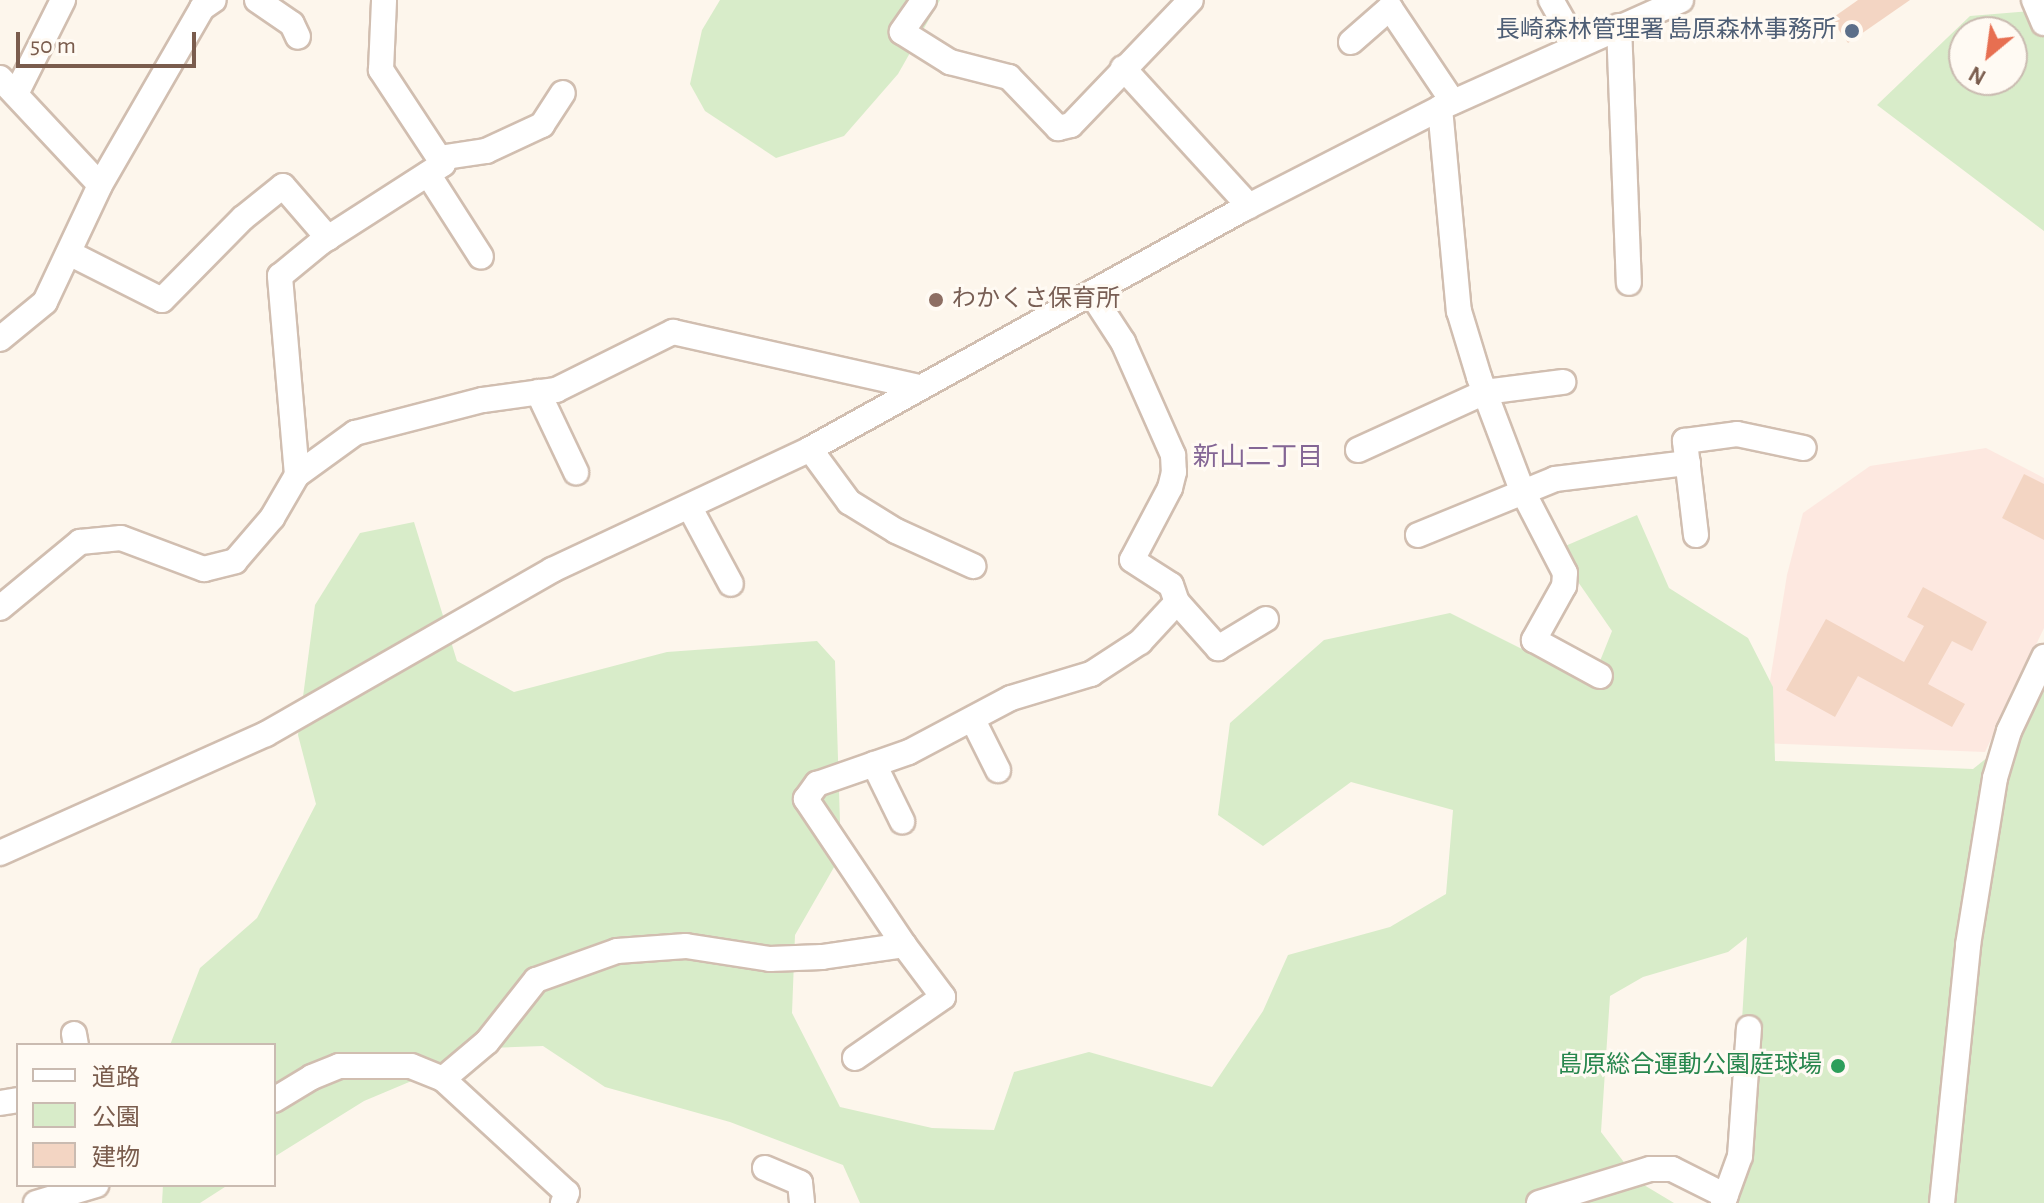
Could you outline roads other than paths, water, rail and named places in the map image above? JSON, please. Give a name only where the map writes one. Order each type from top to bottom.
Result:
[{"type":"street","points":[[63,0],[8,86],[100,185]]},
{"type":"street","points":[[0,339],[45,302],[100,185],[202,8],[214,0]]},
{"type":"street","points":[[257,0],[292,24],[298,37]]},
{"type":"street","points":[[384,0],[381,70],[481,257]]},
{"type":"street","points":[[924,0],[902,32],[950,62],[1009,77],[1058,128],[1071,125],[1191,0]]},
{"type":"street","points":[[1551,0],[1576,44]]},
{"type":"street","points":[[0,853],[266,734],[552,570],[690,508],[810,449],[1249,206],[1447,105],[1576,44],[1681,0]]},
{"type":"street","points":[[2034,0],[2044,23]]},
{"type":"street","points":[[1351,42],[1390,8],[1447,105],[1459,311],[1522,490],[1565,573],[1564,586],[1534,640],[1600,676]]},
{"type":"street","points":[[1619,26],[1629,283]]},
{"type":"street","points":[[1123,68],[1249,206]]},
{"type":"street","points":[[297,475],[280,276],[328,238],[434,166],[486,151],[542,125],[563,93]]},
{"type":"street","points":[[69,253],[162,300],[243,218],[283,186],[328,238]]},
{"type":"street","points":[[1091,293],[1123,342],[1173,455],[1174,472],[1170,488],[1132,560],[1171,585],[1177,602],[1218,648],[1266,619]]},
{"type":"street","points":[[0,608],[80,542],[121,538],[204,569],[235,561],[272,518],[297,475],[355,433],[483,400],[556,390],[673,332],[919,387]]},
{"type":"street","points":[[1358,450],[1485,392],[1563,382]]},
{"type":"street","points":[[538,392],[576,472]]},
{"type":"street","points":[[1696,535],[1685,441],[1737,434],[1804,448]]},
{"type":"street","points":[[810,449],[849,502],[896,531],[973,566]]},
{"type":"street","points":[[1418,535],[1555,479],[1688,463]]},
{"type":"street","points":[[690,508],[731,584]]},
{"type":"street","points":[[855,1058],[943,997],[904,945],[806,799],[817,784],[909,752],[1011,698],[1091,674],[1140,642],[1177,602]]},
{"type":"street","points":[[1942,1203],[1968,945],[1995,778],[2009,731],[2044,657]]},
{"type":"street","points":[[973,720],[998,770]]},
{"type":"street","points":[[874,764],[902,821]]},
{"type":"street","points":[[443,1079],[487,1042],[536,980],[617,951],[686,946],[770,959],[822,957],[904,945]]},
{"type":"street","points":[[1539,1203],[1650,1169],[1672,1169],[1725,1199],[1740,1156],[1749,1028]]},
{"type":"street","points":[[276,1099],[312,1077],[339,1066],[411,1066],[443,1079],[567,1193],[563,1203]]},
{"type":"street","points":[[765,1168],[800,1183],[802,1203]]},
{"type":"street","points":[[36,1203],[89,1187]]},
{"type":"place","name":"長崎森林管理署 島原森林事務所","points":[[1852,31]]},
{"type":"place","name":"わかくさ保育所","points":[[936,300]]},
{"type":"place","name":"島原総合運動公園庭球場","points":[[1838,1066]]},
{"type":"district","name":"新山二丁目","points":[[1258,458]]}]
